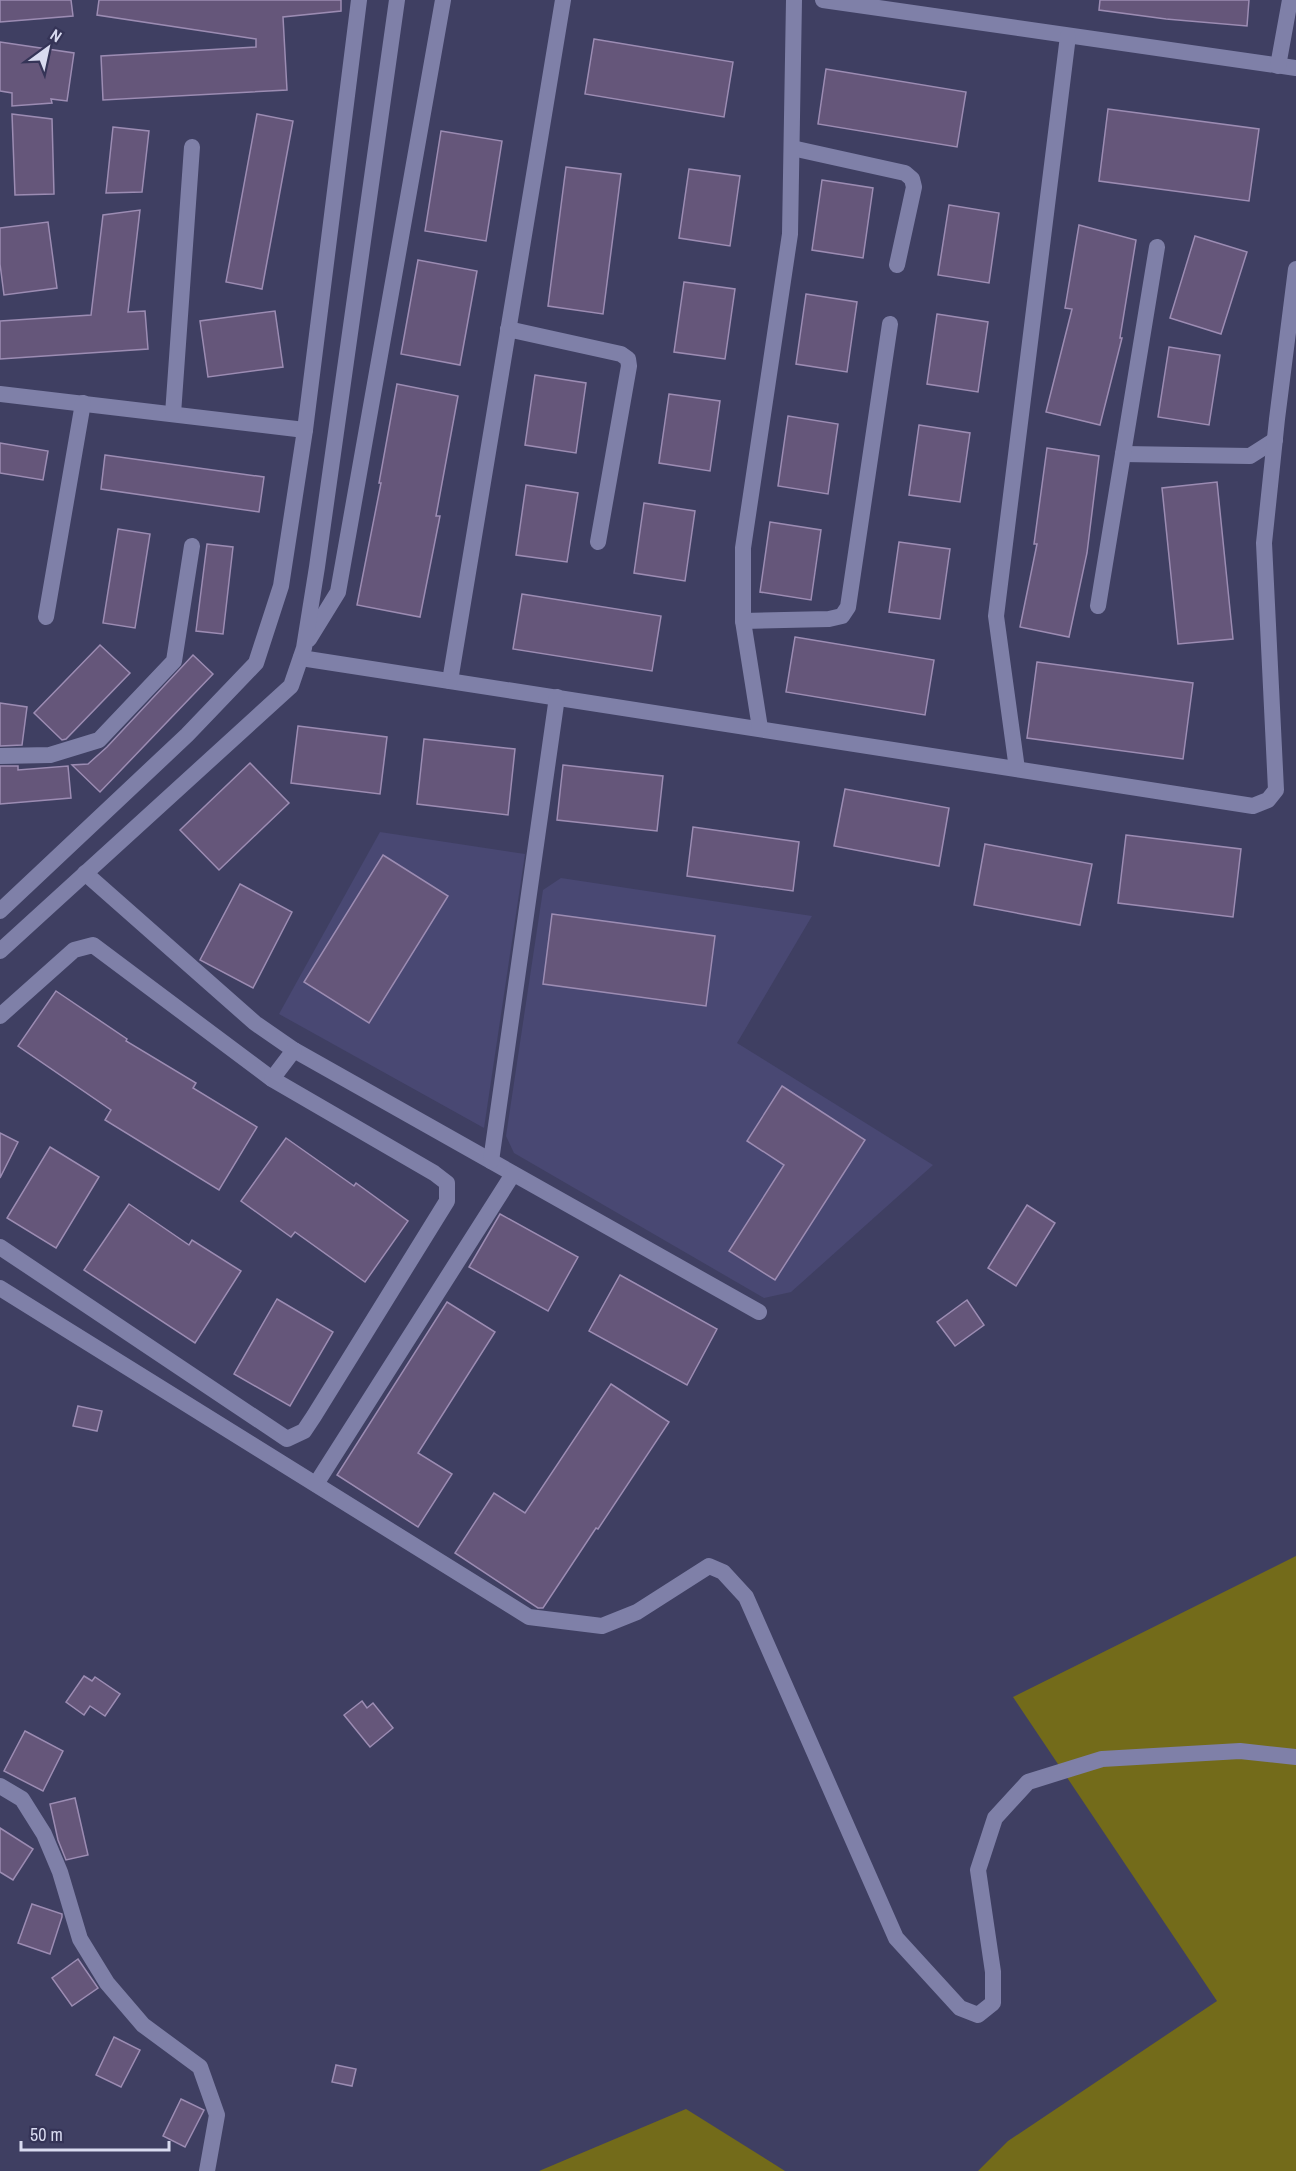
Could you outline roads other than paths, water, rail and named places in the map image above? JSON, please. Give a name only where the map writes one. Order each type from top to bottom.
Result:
[{"type":"street","points":[[0,911],[187,735],[256,663],[281,586],[305,430],[358,0]]},
{"type":"street","points":[[0,951],[291,686],[302,653],[336,436],[397,0]]},
{"type":"street","points":[[302,653],[338,592],[443,0]]},
{"type":"street","points":[[450,681],[563,0]]},
{"type":"street","points":[[760,728],[743,621],[743,548],[790,234],[794,0]]},
{"type":"street","points":[[823,0],[929,8],[1068,36],[1296,68]]},
{"type":"street","points":[[1278,66],[1290,0]]},
{"type":"street","points":[[1017,769],[996,616],[1068,36]]},
{"type":"street","points":[[173,414],[192,147]]},
{"type":"street","points":[[792,148],[905,172],[912,179],[914,187],[897,265]]},
{"type":"street","points":[[1098,606],[1157,247]]},
{"type":"street","points":[[302,653],[450,681],[1253,806],[1268,800],[1276,790],[1264,543],[1296,269]]},
{"type":"street","points":[[743,621],[829,620],[842,616],[848,607],[890,324]]},
{"type":"street","points":[[508,328],[621,354],[628,359],[629,366],[598,542]]},
{"type":"street","points":[[0,394],[305,430]]},
{"type":"street","points":[[46,617],[83,404]]},
{"type":"street","points":[[1123,454],[1250,456],[1275,440]]},
{"type":"street","points":[[0,756],[50,755],[99,740],[174,661],[192,546]]},
{"type":"street","points":[[491,1161],[557,697]]},
{"type":"street","points":[[86,873],[255,1023],[294,1050],[759,1312]]},
{"type":"street","points":[[0,1016],[74,950],[93,945],[272,1078],[434,1173],[447,1184],[447,1201],[304,1431],[287,1439],[0,1247]]},
{"type":"street","points":[[272,1078],[294,1050]]},
{"type":"street","points":[[316,1484],[513,1174]]},
{"type":"street","points":[[0,1288],[529,1617],[602,1626],[637,1612],[709,1566],[723,1572],[746,1597],[896,1938],[960,2008],[978,2015],[993,2003],[993,1972],[978,1870],[995,1818],[1028,1782],[1102,1759],[1240,1751],[1296,1757]]},
{"type":"street","points":[[0,1786],[21,1799],[44,1834],[60,1872],[80,1939],[107,1983],[142,2025],[200,2067],[217,2115],[207,2171]]}]
